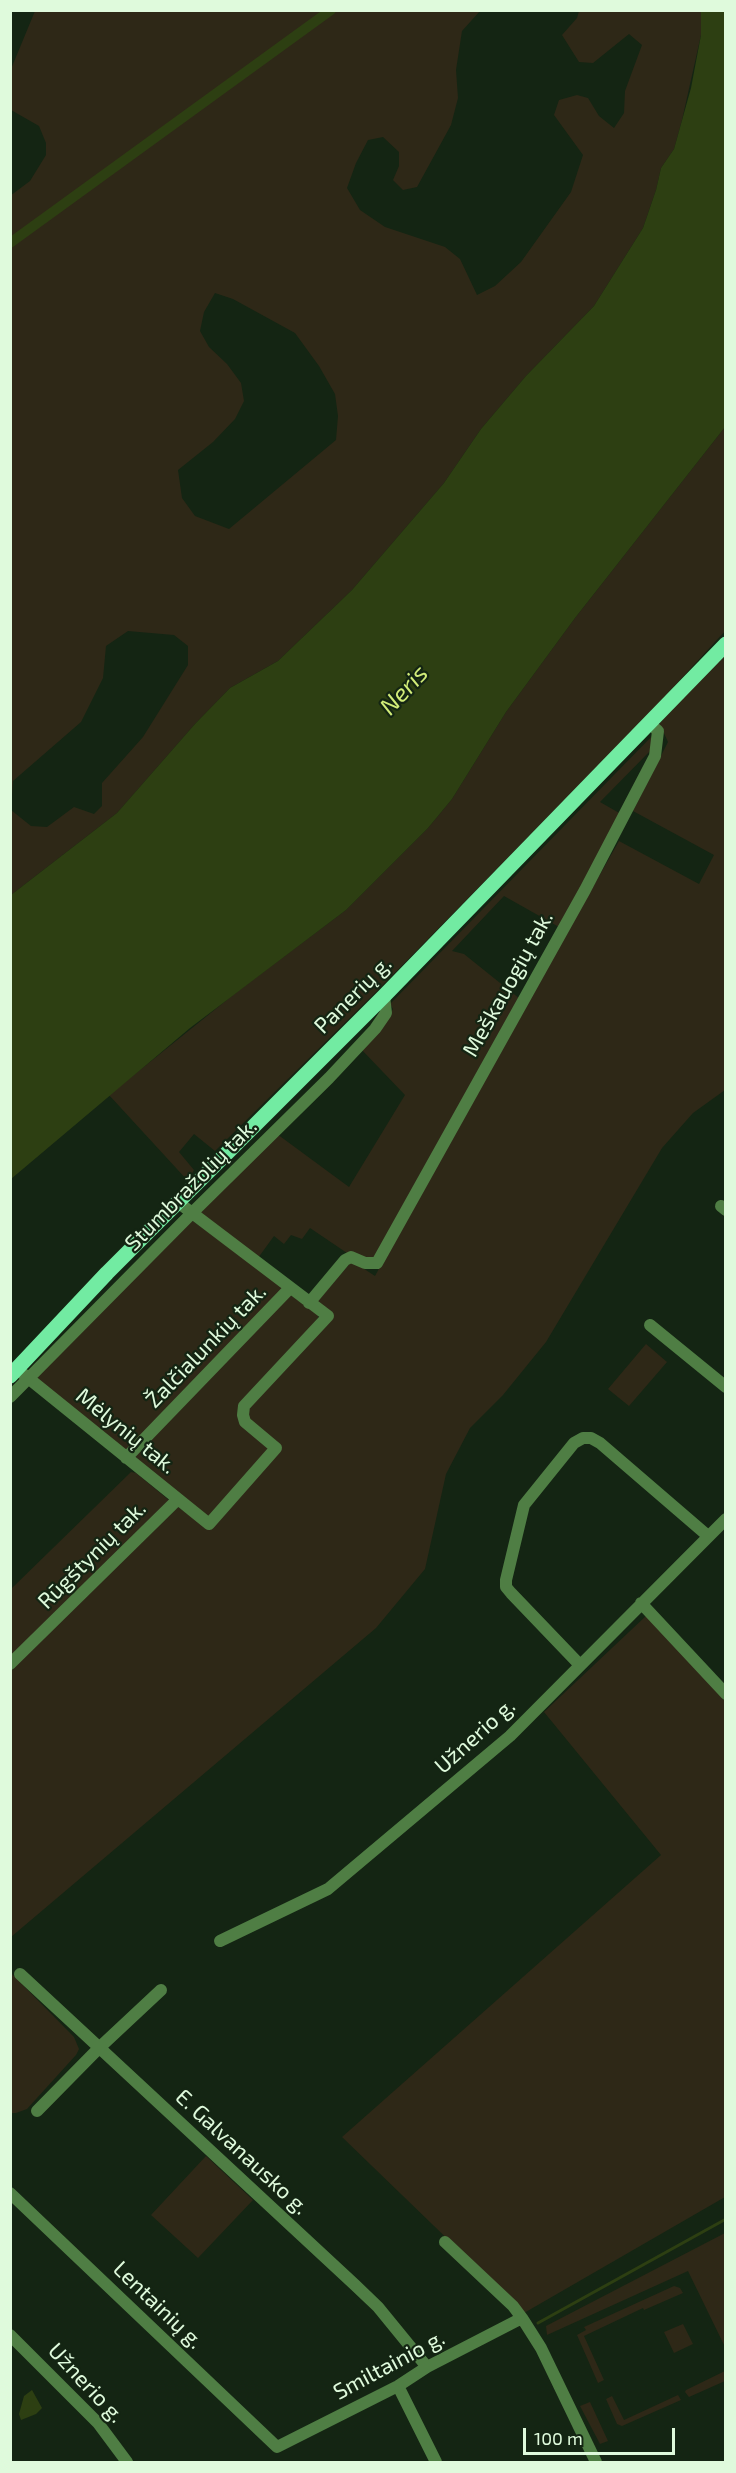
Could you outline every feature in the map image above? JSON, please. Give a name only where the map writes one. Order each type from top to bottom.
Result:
[{"type":"main road","name":"Panerių g.","points":[[19,1375],[107,1273],[384,996],[726,644]]},
{"type":"street","name":"Meškauogių tak.","points":[[309,1303],[345,1260],[351,1257],[365,1263],[377,1263],[585,890],[655,756],[658,731],[649,723]]},
{"type":"street","name":"Stumbražolių tak.","points":[[10,1397],[19,1375],[193,1212],[329,1078],[375,1029],[386,1014],[384,996]]},
{"type":"street","points":[[179,1203],[309,1303]]},
{"type":"street","name":"Žalčialunkių tak.","points":[[126,1458],[290,1288]]},
{"type":"street","name":"Mėlynių tak.","points":[[19,1375],[209,1524],[276,1448],[245,1422],[244,1406],[328,1316],[309,1303]]},
{"type":"street","points":[[650,1325],[726,1387]]},
{"type":"street","points":[[579,1664],[506,1587],[524,1505],[574,1443],[591,1438],[600,1443],[708,1536]]},
{"type":"street","name":"Rūgštynių tak.","points":[[10,1664],[177,1500]]},
{"type":"street","name":"Užnerio g.","points":[[220,1941],[328,1889],[510,1736],[579,1664],[726,1519]]},
{"type":"street","points":[[641,1603],[726,1694]]},
{"type":"street","name":"E. Galvanausko g.","points":[[20,1974],[370,2300],[427,2367]]},
{"type":"street","points":[[38,2111],[99,2048],[161,1990]]},
{"type":"street","name":"Lentainių g.","points":[[10,2193],[277,2447]]},
{"type":"street","points":[[445,2242],[513,2306],[522,2318],[541,2348],[596,2463]]},
{"type":"street","name":"Smiltainio g.","points":[[277,2447],[398,2386],[427,2367],[522,2318]]},
{"type":"street","name":"Užnerio g.","points":[[10,2335],[98,2423],[128,2463]]},
{"type":"street","points":[[398,2386],[436,2463]]},
{"type":"shaded area","points":[[35,11],[480,11],[462,31],[456,70],[458,98],[451,125],[417,187],[403,190],[393,180],[399,166],[399,152],[383,137],[368,140],[347,188],[360,210],[385,227],[445,247],[460,259],[477,295],[495,286],[521,262],[571,192],[583,155],[554,115],[559,100],[577,95],[588,98],[599,116],[614,128],[624,113],[625,91],[642,45],[629,34],[593,63],[579,62],[562,35],[577,18],[579,11],[701,11],[701,35],[674,149],[661,168],[643,228],[594,306],[526,376],[481,429],[444,483],[352,590],[278,661],[230,688],[195,724],[117,813],[11,895],[10,196],[30,181],[46,155],[46,143],[39,126],[11,110],[11,69]],"holes":[[[215,293],[233,299],[295,333],[319,366],[335,394],[338,416],[336,440],[229,529],[195,516],[182,498],[178,470],[213,442],[235,419],[244,401],[241,383],[227,364],[209,347],[200,331],[204,312]],[[128,631],[174,635],[188,646],[188,665],[143,737],[102,783],[102,806],[94,814],[74,807],[47,827],[31,826],[11,810],[13,781],[81,722],[103,678],[106,646]]]},
{"type":"shaded area","points":[[725,427],[725,631],[646,717],[377,991],[215,1151],[194,1134],[179,1152],[194,1170],[188,1181],[109,1095],[233,995],[346,910],[428,828],[452,799],[506,712],[575,618]]},
{"type":"shaded area","points":[[723,654],[726,655],[725,1090],[693,1113],[662,1148],[546,1342],[503,1395],[470,1428],[446,1474],[425,1569],[376,1628],[11,1937],[11,1670],[178,1507],[208,1528],[280,1450],[248,1418],[246,1411],[325,1323],[316,1303],[352,1261],[375,1276],[467,1108],[619,841],[699,884],[714,855],[633,811],[668,742],[658,720]]},
{"type":"shaded area","points":[[655,733],[653,748],[600,802],[621,814],[559,927],[504,896],[452,951],[464,954],[520,999],[375,1258],[368,1259],[347,1253],[310,1228],[302,1239],[291,1235],[284,1244],[274,1236],[258,1258],[199,1213],[277,1134],[349,1187],[405,1095],[360,1048],[386,1020],[393,1009],[390,1004]]},
{"type":"shaded area","points":[[190,1219],[284,1287],[126,1455],[36,1378]]},
{"type":"shaded area","points":[[288,1293],[318,1315],[318,1318],[240,1411],[271,1448],[208,1520],[130,1458]]},
{"type":"shaded area","points":[[646,1344],[667,1362],[629,1406],[608,1389]]},
{"type":"shaded area","points":[[131,1472],[136,1473],[170,1501],[11,1659],[11,1589]]},
{"type":"shaded area","points":[[647,1615],[725,1701],[725,2197],[524,2313],[342,2137],[661,1855],[544,1712]]},
{"type":"shaded area","points":[[10,1972],[74,2037],[79,2049],[27,2109],[16,2113],[10,2113]]},
{"type":"shaded area","points":[[206,2156],[253,2200],[198,2258],[151,2215]]},
{"type":"shaded area","points":[[725,2233],[725,2347],[688,2271],[547,2335],[546,2326]]},
{"type":"shaded area","points":[[674,2286],[680,2288],[683,2293],[644,2310],[643,2308],[584,2336],[604,2380],[598,2383],[577,2335],[586,2330],[584,2327]]},
{"type":"shaded area","points":[[683,2324],[693,2344],[674,2353],[664,2332]]},
{"type":"shaded area","points":[[725,2371],[725,2381],[689,2397],[685,2392],[686,2390]]},
{"type":"shaded area","points":[[678,2395],[681,2400],[622,2426],[617,2424],[606,2399],[612,2396],[624,2420]]},
{"type":"shaded area","points":[[590,2402],[608,2441],[600,2444],[580,2406]]},
{"type":"water","name":"Neris","points":[[701,11],[725,11],[725,427],[575,618],[506,712],[452,799],[428,828],[346,910],[190,1028],[11,1179],[11,895],[117,813],[195,724],[230,688],[278,661],[352,590],[444,483],[481,429],[526,376],[594,306],[643,228],[661,168],[674,149],[691,88],[701,35]]},
{"type":"water","points":[[32,2390],[42,2408],[36,2414],[21,2420],[19,2414],[24,2396]]},
{"type":"waterway","points":[[10,243],[331,10]]},
{"type":"waterway","points":[[538,2323],[726,2219]]}]
